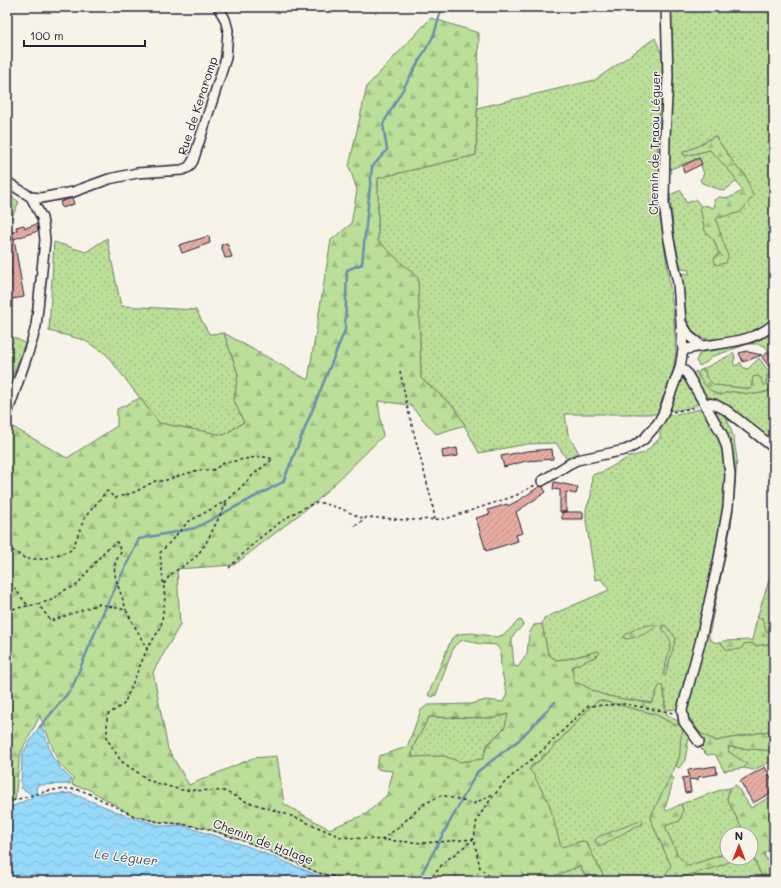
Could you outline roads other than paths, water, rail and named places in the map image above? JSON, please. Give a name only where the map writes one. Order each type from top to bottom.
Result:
[{"type":"street","name":"Rue de Keraromp","points":[[31,197],[53,197],[73,192],[109,179],[136,173],[182,170],[190,166],[193,161],[226,58],[228,30],[225,19],[218,7]]},
{"type":"street","name":"Chemin de Traou Léguer","points":[[542,481],[577,460],[610,454],[634,446],[644,439],[663,414],[680,368],[683,350],[678,283],[669,240],[664,204],[668,77],[666,7]]},
{"type":"street","points":[[7,182],[31,197],[42,218],[45,240],[36,326],[7,414]]},
{"type":"street","points":[[681,323],[690,337],[702,346]]},
{"type":"street","points":[[683,350],[716,345],[751,336],[765,331],[774,324]]},
{"type":"street","points":[[680,368],[686,372],[722,434],[727,448],[730,470],[729,497],[720,558],[700,643],[683,705],[682,714],[685,725],[699,742]]},
{"type":"street","points":[[705,403],[714,404],[726,410],[774,448]]},
{"type":"water","name":"Le Léguer","points":[[41,724],[52,756],[60,768],[71,779],[70,784],[37,785],[36,790],[38,794],[71,793],[130,817],[163,826],[181,825],[247,846],[324,878],[335,881],[7,881],[7,809],[32,797],[30,793],[21,788],[22,754]]},
{"type":"waterway","points":[[40,727],[72,688],[104,611],[139,539],[195,528],[283,482],[345,330],[347,270],[362,264],[372,167],[387,150],[383,124],[434,35],[442,7]]},
{"type":"waterway","points":[[422,873],[477,772],[519,740],[555,702]]}]
